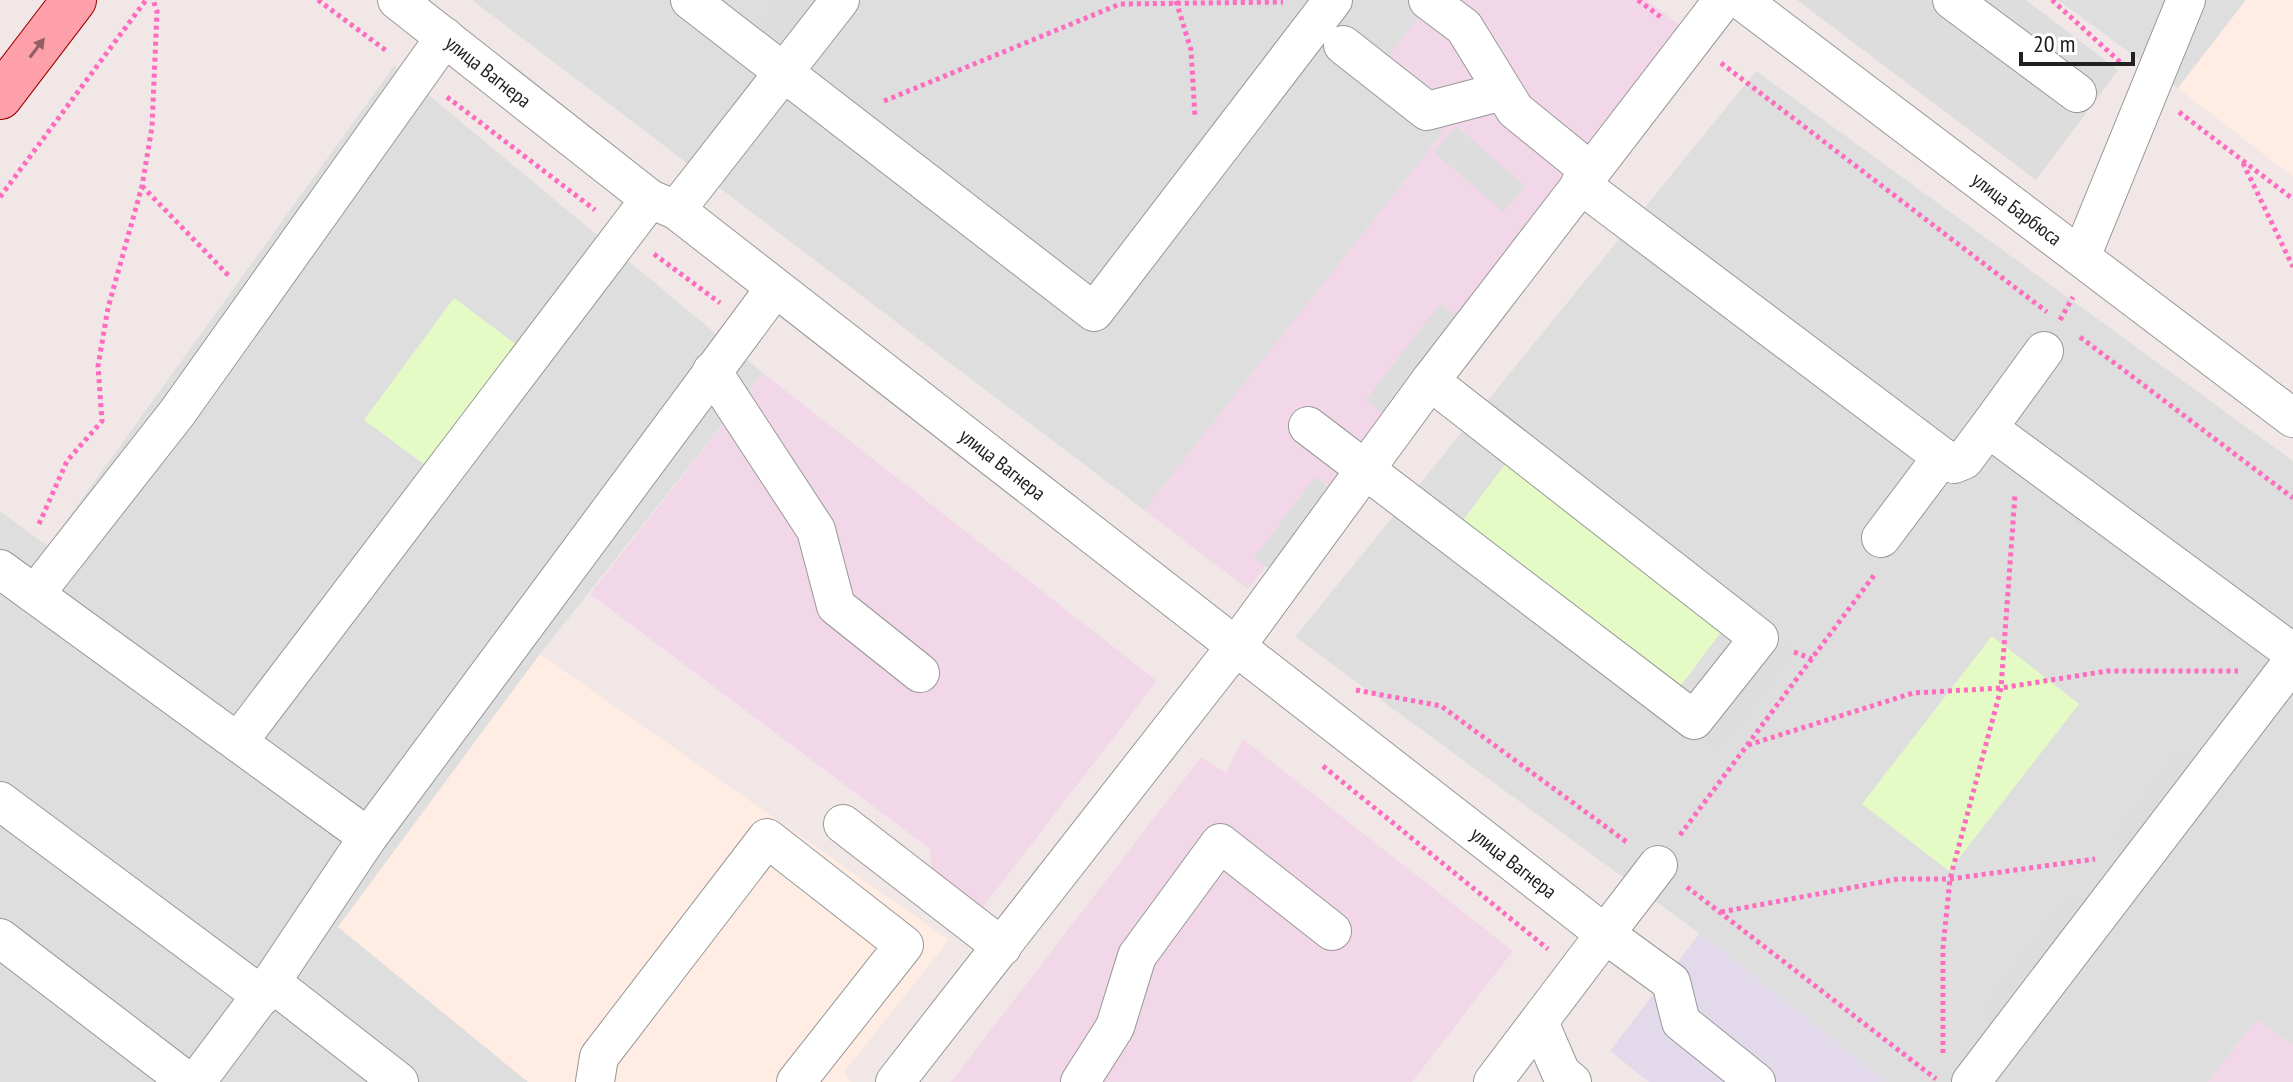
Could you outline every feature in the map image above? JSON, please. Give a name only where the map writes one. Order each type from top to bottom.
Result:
[{"type":"main road","points":[[0,97],[74,0]]},
{"type":"street","name":"улица Вагнера","points":[[397,0],[775,288],[1605,934],[1671,982],[1681,1022],[1756,1082]]},
{"type":"street","points":[[690,0],[1094,312],[1333,1]]},
{"type":"street","points":[[238,742],[625,233],[663,205],[782,71],[840,0]]},
{"type":"street","points":[[1428,0],[1464,27],[1515,110],[1585,178],[1954,464],[2003,438],[2052,336]]},
{"type":"street","points":[[895,1082],[1236,646],[1430,381],[1723,0]]},
{"type":"street","name":"улица Барбюса","points":[[1741,0],[2293,418]]},
{"type":"street","points":[[1952,0],[2077,93]]},
{"type":"street","points":[[2086,261],[2186,0]]},
{"type":"street","points":[[368,837],[17,581],[177,413],[445,37]]},
{"type":"street","points":[[1343,45],[1427,111],[1503,91]]},
{"type":"street","points":[[196,1082],[267,989],[368,837],[775,288]]},
{"type":"street","points":[[712,371],[816,530],[836,606],[920,673]]},
{"type":"street","points":[[1308,426],[1694,720],[1759,638],[1430,381]]},
{"type":"street","points":[[1971,1082],[2290,662],[2003,438]]},
{"type":"street","points":[[1881,538],[1942,457]]},
{"type":"street","points":[[0,801],[399,1082]]},
{"type":"street","points":[[843,824],[1002,947]]},
{"type":"street","points":[[595,1082],[599,1057],[767,838],[904,945],[796,1082]]},
{"type":"street","points":[[1080,1082],[1115,1027],[1137,956],[1220,843],[1332,931]]},
{"type":"street","points":[[1493,1082],[1658,865]]},
{"type":"street","points":[[0,938],[188,1082]]},
{"type":"street","points":[[1539,1022],[1561,1073],[1572,1082]]},
{"type":"path","points":[[0,197],[146,0]]},
{"type":"path","points":[[17,581],[67,461],[102,421],[98,366],[108,308],[142,186],[152,127],[157,11],[153,0]]},
{"type":"path","points":[[318,0],[728,309],[752,317]]},
{"type":"path","points":[[1638,0],[2052,336],[2293,498]]},
{"type":"path","points":[[1176,1],[1191,50],[1199,176]]},
{"type":"path","points":[[843,119],[1120,4],[1333,1]]},
{"type":"path","points":[[2242,161],[2293,267]]},
{"type":"path","points":[[142,186],[204,254],[257,300]]},
{"type":"path","points":[[2052,336],[2086,261]]},
{"type":"path","points":[[1942,1082],[1943,948],[1950,879],[2001,688],[2003,438]]},
{"type":"path","points":[[1658,865],[1893,550],[1881,538]]},
{"type":"path","points":[[1748,745],[1913,693],[2001,688],[2107,671],[2290,662]]},
{"type":"path","points":[[1354,690],[1441,706],[1658,865],[1942,1082]]},
{"type":"path","points":[[1321,765],[1577,972]]},
{"type":"path","points":[[1720,912],[1898,879],[1950,879],[2147,851]]},
{"type":"shaded area","points":[[472,0],[1431,0],[1445,130],[1144,510]]},
{"type":"shaded area","points":[[775,0],[813,0],[774,53],[749,34]]},
{"type":"shaded area","points":[[1431,0],[1647,0],[1686,30],[1248,589],[1144,510],[1444,131],[1373,77]]},
{"type":"shaded area","points":[[1797,0],[2026,0],[2118,70],[2036,180]]},
{"type":"shaded area","points":[[2058,0],[2246,0],[2178,88]]},
{"type":"shaded area","points":[[2246,0],[2293,0],[2293,177],[2178,88]]},
{"type":"shaded area","points":[[394,66],[763,373],[540,654],[338,927],[528,1082],[0,1082],[0,511],[48,546]]},
{"type":"shaded area","points":[[1756,71],[2293,461],[2293,1045],[2256,1020],[2208,1082],[1886,1082],[1699,933],[1295,637]]},
{"type":"shaded area","points":[[1456,126],[1525,186],[1503,212],[1434,152]]},
{"type":"shaded area","points":[[1440,304],[1460,319],[1384,415],[1366,400]]},
{"type":"shaded area","points":[[763,373],[1157,681],[980,911],[932,873],[930,849],[590,594]]},
{"type":"shaded area","points":[[1315,477],[1333,491],[1272,571],[1254,558]]},
{"type":"shaded area","points":[[2062,487],[2272,644],[2261,659],[2050,503]]},
{"type":"shaded area","points":[[1775,633],[1799,651],[1719,754],[1695,736]]},
{"type":"shaded area","points":[[540,654],[949,940],[844,1072],[852,1082],[528,1082],[338,927]]},
{"type":"shaded area","points":[[1243,739],[1513,951],[1412,1082],[951,1082],[1201,757],[1226,773]]},
{"type":"shaded area","points":[[2176,751],[2204,754],[2124,859],[2113,835]]},
{"type":"shaded area","points":[[2065,894],[2090,901],[1993,1028],[1982,1005]]},
{"type":"shaded area","points":[[1700,933],[1886,1082],[1649,1082],[1610,1051]]},
{"type":"shaded area","points":[[2256,1020],[2293,1045],[2293,1082],[2208,1082]]},
{"type":"green space","points":[[454,298],[518,346],[428,467],[364,420]]},
{"type":"green space","points":[[1506,463],[1724,628],[1679,688],[1461,523]]},
{"type":"green space","points":[[1992,636],[2079,704],[1949,871],[1862,804]]}]
